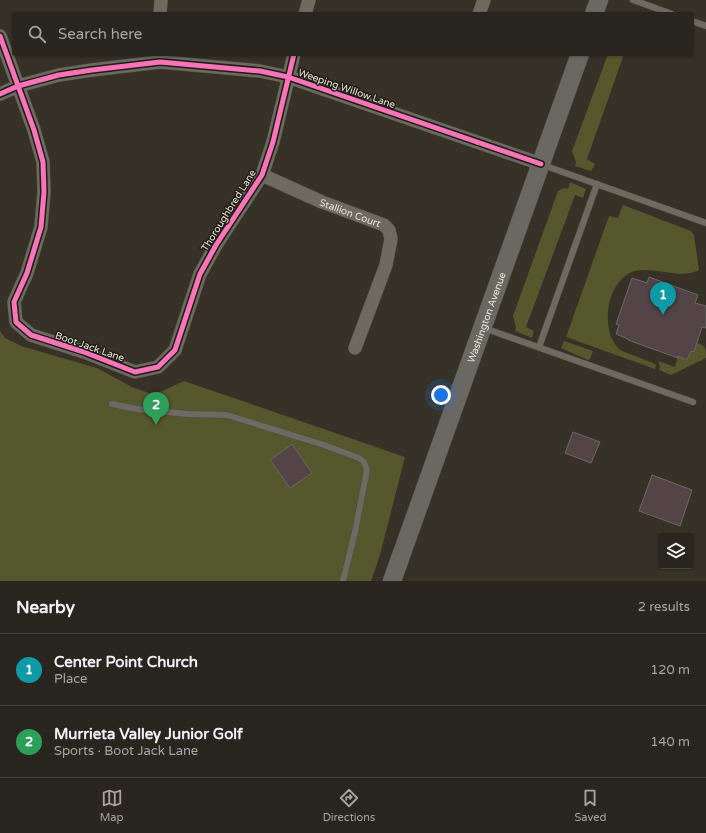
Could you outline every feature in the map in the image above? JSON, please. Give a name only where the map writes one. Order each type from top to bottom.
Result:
[{"type":"main road","points":[[595,12],[599,0]]},
{"type":"main road","name":"Washington Avenue","points":[[392,581],[579,56]]},
{"type":"street","points":[[160,12],[161,0]]},
{"type":"street","points":[[306,12],[309,0]]},
{"type":"street","points":[[480,12],[484,0]]},
{"type":"street","points":[[0,36],[18,86]]},
{"type":"street","name":"Thoroughbred Lane","points":[[174,350],[200,274],[216,245],[262,175],[273,142],[293,56]]},
{"type":"street","name":"Weeping Willow Lane","points":[[0,94],[18,86],[66,74],[160,58],[260,71],[288,77],[541,164]]},
{"type":"street","name":"Boot Jack Lane","points":[[18,86],[34,130],[43,162],[44,192],[41,227],[27,273],[14,302],[16,322],[31,336],[84,352],[135,372],[158,367],[174,350]]},
{"type":"street","name":"Stallion Court","points":[[262,175],[322,202],[384,225],[389,230],[391,239],[386,265],[355,348]]},
{"type":"lane","points":[[633,0],[666,12]]},
{"type":"lane","points":[[694,22],[706,26]]},
{"type":"lane","points":[[541,164],[706,223]]},
{"type":"lane","points":[[539,348],[598,184]]},
{"type":"lane","points":[[483,327],[693,402]]},
{"type":"lane","points":[[112,404],[137,409],[188,414],[227,415],[324,445],[359,458],[364,462],[368,470],[343,581]]},
{"type":"green space","points":[[607,56],[623,56],[587,159],[595,164],[591,171],[575,166],[576,162],[572,151]]},
{"type":"green space","points":[[570,182],[586,189],[583,198],[575,195],[526,327],[534,331],[532,338],[515,331],[516,328],[513,316],[558,191],[564,188],[568,189]]},
{"type":"green space","points":[[623,205],[691,231],[694,235],[699,270],[684,274],[651,270],[635,271],[625,276],[617,284],[612,295],[608,319],[609,331],[613,342],[620,350],[653,363],[656,365],[655,369],[566,337],[609,216],[618,218]]},
{"type":"green space","points":[[0,331],[5,338],[21,346],[97,368],[132,387],[149,393],[160,392],[184,381],[405,457],[380,555],[371,581],[0,581]]},
{"type":"green space","points":[[564,341],[593,351],[590,359],[588,360],[561,348]]},
{"type":"green space","points":[[697,343],[705,348],[706,358],[671,375],[659,370],[660,367],[658,361],[675,367],[678,356],[687,360]]},
{"type":"building","points":[[649,277],[698,295],[695,303],[706,306],[706,328],[702,327],[694,352],[691,351],[687,360],[628,340],[616,334],[619,325],[616,324],[632,278],[647,283]]},
{"type":"building","points":[[573,432],[600,442],[591,463],[565,453]]},
{"type":"building","points":[[292,444],[312,473],[290,488],[270,460]]},
{"type":"building","points":[[652,475],[692,490],[680,526],[639,511]]},
{"type":"cycle path","points":[[0,36],[34,130],[43,162],[44,192],[41,227],[27,273],[14,302],[16,322],[31,335],[84,352],[135,372],[158,367],[175,350],[200,274],[216,245],[262,175],[273,142],[294,56]]},
{"type":"cycle path","points":[[0,94],[18,86],[59,75],[160,62],[260,71],[288,77],[541,164]]},
{"type":"place","name":"Center Point Church","points":[[663,315]]},
{"type":"place","name":"Murrieta Valley Junior Golf","points":[[156,425]]}]
